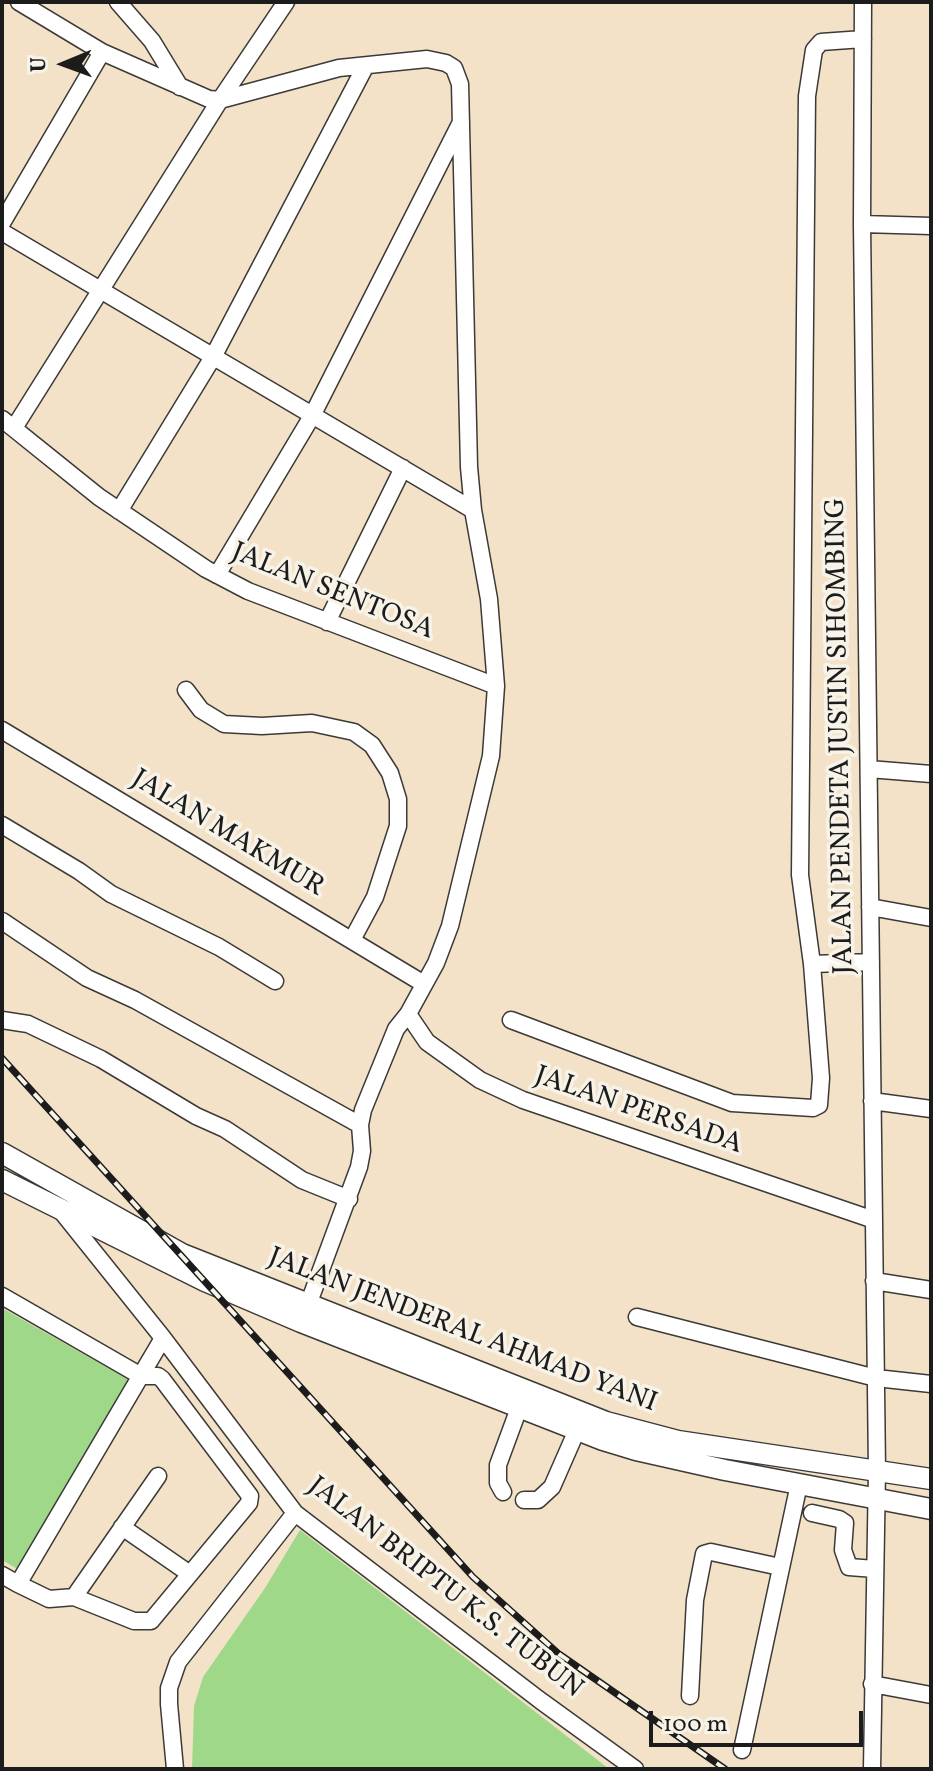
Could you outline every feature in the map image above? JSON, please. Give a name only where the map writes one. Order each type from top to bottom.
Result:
[{"type":"main road","name":"JALAN JENDERAL AHMAD YANI","points":[[2,1153],[171,1248],[308,1305],[577,1430],[678,1441],[931,1479]]},
{"type":"main road","name":"JALAN JENDERAL AHMAD YANI","points":[[2,1180],[205,1281],[301,1322],[604,1431],[661,1456],[931,1509]]},
{"type":"street","points":[[19,2],[102,52],[197,95],[220,100],[339,68],[427,59],[446,63],[457,72],[460,84],[465,189],[469,467],[473,510],[489,599],[496,686],[491,756],[459,896],[436,963],[408,1014],[396,1029],[363,1110],[360,1125],[362,1151],[349,1199],[308,1305]]},
{"type":"street","points":[[118,2],[152,41],[181,88]]},
{"type":"street","points":[[8,424],[102,292],[220,100],[286,2]]},
{"type":"street","name":"JALAN PENDETA JUSTIN SIHOMBING","points":[[863,2],[862,224],[877,1470],[872,1769]]},
{"type":"street","points":[[511,1020],[732,1103],[813,1108],[819,1105],[821,1078],[812,964],[800,875],[807,96],[814,50],[821,42],[863,39]]},
{"type":"street","points":[[2,223],[102,52]]},
{"type":"street","points":[[119,511],[213,357],[365,67]]},
{"type":"street","points":[[217,575],[312,416],[461,122]]},
{"type":"street","points":[[862,224],[931,226]]},
{"type":"street","points":[[2,232],[473,510]]},
{"type":"street","name":"JALAN SENTOSA","points":[[8,424],[156,538],[217,575],[248,591],[496,686]]},
{"type":"street","points":[[327,622],[403,468]]},
{"type":"street","points":[[186,690],[201,710],[224,724],[262,726],[312,723],[354,732],[372,745],[390,773],[398,799],[398,826],[375,897],[352,940]]},
{"type":"street","name":"JALAN MAKMUR","points":[[2,730],[424,984]]},
{"type":"street","points":[[869,769],[931,774]]},
{"type":"street","points":[[2,825],[111,894],[219,947],[275,981]]},
{"type":"street","points":[[870,907],[931,918]]},
{"type":"street","points":[[2,921],[87,978],[135,1000],[360,1125]]},
{"type":"street","points":[[812,964],[871,962]]},
{"type":"street","name":"JALAN PERSADA","points":[[408,1014],[427,1042],[480,1080],[523,1100],[874,1220]]},
{"type":"street","points":[[2,1020],[28,1024],[101,1059],[196,1116],[225,1129],[302,1180],[349,1199]]},
{"type":"street","points":[[872,1101],[931,1109]]},
{"type":"street","name":"JALAN BRIPTU K.S. TUBUN","points":[[59,1207],[295,1513],[635,1769]]},
{"type":"street","points":[[874,1281],[931,1290]]},
{"type":"street","points":[[2,1296],[141,1376],[158,1376],[250,1496],[249,1503],[151,1621],[134,1621],[74,1597],[49,1599],[2,1575]]},
{"type":"street","points":[[637,1317],[876,1378],[931,1384]]},
{"type":"street","points":[[18,1584],[163,1338]]},
{"type":"street","points":[[503,1492],[498,1483],[498,1465],[518,1401]]},
{"type":"street","points":[[524,1500],[538,1500],[552,1487],[577,1430]]},
{"type":"street","points":[[74,1597],[158,1476]]},
{"type":"street","points":[[742,1750],[799,1484]]},
{"type":"street","points":[[175,1769],[169,1688],[178,1662],[295,1513]]},
{"type":"street","points":[[812,1513],[845,1523],[843,1550],[849,1567],[875,1569]]},
{"type":"street","points":[[122,1527],[190,1574]]},
{"type":"street","points":[[690,1696],[695,1600],[704,1554],[711,1552],[780,1567]]},
{"type":"street","points":[[872,1684],[931,1695]]},
{"type":"green space","points":[[2,1308],[129,1380],[19,1570],[2,1560]]},
{"type":"green space","points":[[300,1530],[609,1769],[192,1769],[194,1706],[203,1677],[265,1588]]},
{"type":"railway","points":[[2,1058],[473,1577],[559,1654],[725,1769]]}]
